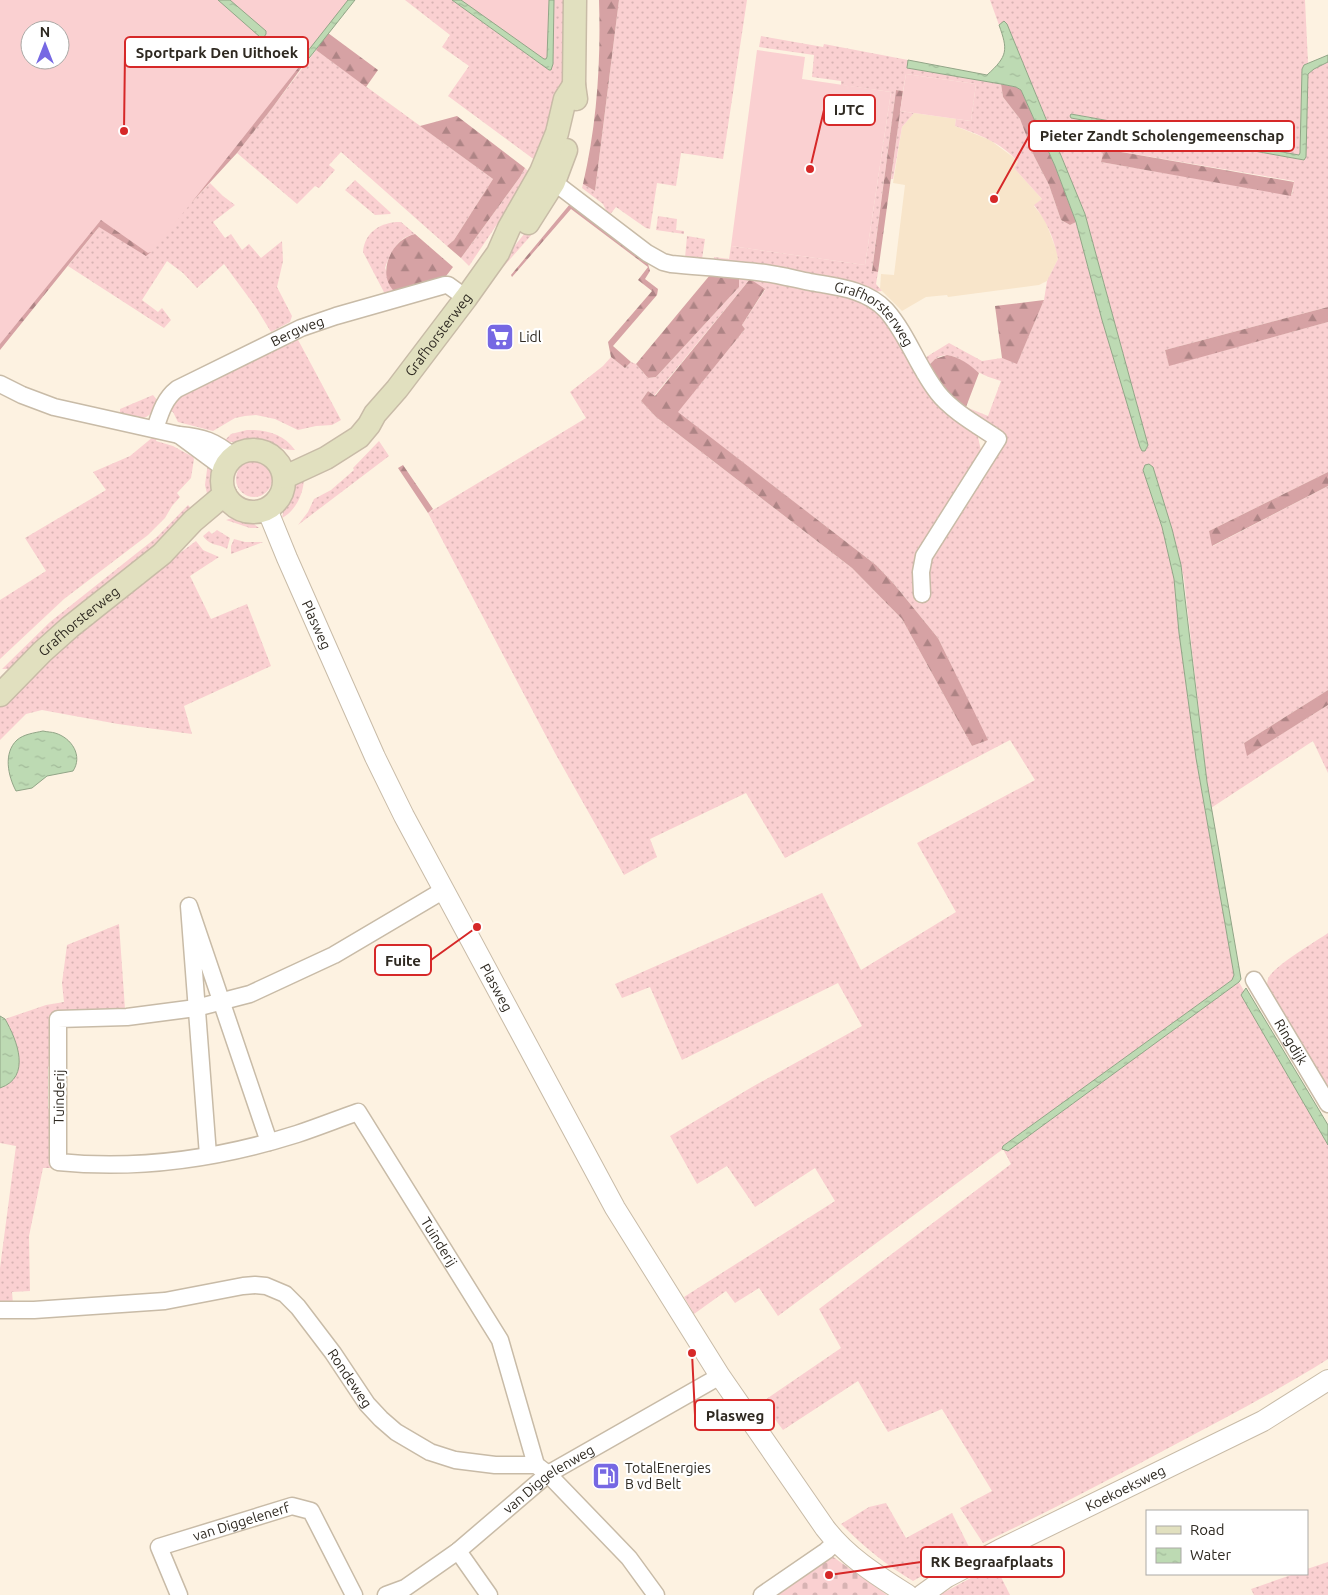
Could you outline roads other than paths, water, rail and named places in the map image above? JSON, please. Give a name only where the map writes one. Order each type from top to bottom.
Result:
[{"type":"main road","name":"Grafhorsterweg","points":[[281,469],[333,440],[374,414],[398,389],[498,253],[509,228],[548,177],[556,133],[565,99],[574,85],[575,0]]},
{"type":"main road","points":[[253,450],[266,453],[281,469],[283,492],[274,505],[261,511],[247,512],[230,500],[222,481],[229,463],[239,453],[253,450]]},
{"type":"main road","name":"Grafhorsterweg","points":[[0,695],[70,627],[162,554],[193,521],[230,500]]},
{"type":"street","name":"Grafhorsterweg","points":[[548,177],[646,253],[664,262],[685,266],[765,273],[846,288],[863,294],[885,309],[908,340],[939,395],[952,407],[998,440],[924,556],[921,572],[922,594]]},
{"type":"street","name":"Bergweg","points":[[155,429],[170,394],[177,389],[301,328],[445,285],[466,298]]},
{"type":"street","points":[[0,384],[22,396],[54,407],[179,435],[195,436],[215,443],[229,463]]},
{"type":"street","name":"Plasweg","points":[[267,509],[375,757],[404,816],[615,1208],[720,1376],[836,1542],[877,1575],[908,1595]]},
{"type":"street","name":"Tuinderij","points":[[444,890],[334,955],[250,994],[196,1008],[127,1017],[58,1019],[58,1162],[87,1165],[122,1165],[208,1155],[236,1150],[297,1134],[358,1112],[500,1340],[542,1470]]},
{"type":"street","points":[[208,1155],[189,906],[269,1142]]},
{"type":"street","name":"Ringdijk","points":[[1254,980],[1328,1104]]},
{"type":"street","name":"Rondeweg","points":[[0,1310],[34,1310],[165,1301],[243,1286],[271,1287],[285,1294],[298,1307],[334,1353],[367,1404],[396,1432],[430,1452],[455,1460],[542,1470]]},
{"type":"street","name":"van Diggelenweg","points":[[386,1595],[404,1588],[458,1551],[542,1470],[720,1376]]},
{"type":"street","name":"Koekoeksweg","points":[[922,1595],[947,1577],[1263,1421],[1328,1380]]},
{"type":"street","points":[[542,1470],[629,1558],[656,1595]]},
{"type":"street","name":"van Diggelenerf","points":[[179,1595],[159,1547],[292,1506],[311,1510],[354,1595]]},
{"type":"street","points":[[762,1595],[836,1542]]},
{"type":"street","points":[[458,1551],[490,1595]]},
{"type":"water","points":[[218,0],[230,0],[266,31],[264,37],[260,37]]},
{"type":"water","points":[[348,0],[355,0],[302,67],[298,68],[297,62],[300,61]]},
{"type":"water","points":[[452,0],[461,0],[546,59],[549,0],[554,0],[553,64],[551,70],[549,70]]},
{"type":"water","points":[[1004,21],[1007,24],[1085,214],[1148,445],[1145,451],[1142,451],[1140,447],[1102,320],[1076,222],[1055,166],[1021,90],[1001,84],[907,68],[908,60],[987,75],[999,63],[1004,52],[1004,41],[999,25]]},
{"type":"water","points":[[1328,55],[1328,62],[1308,74],[1306,157],[1304,160],[1071,118],[1070,116],[1071,114],[1299,155],[1302,69],[1304,65]]},
{"type":"water","points":[[1149,464],[1153,467],[1181,565],[1207,782],[1241,979],[1008,1151],[1002,1149],[1003,1146],[1232,980],[1234,975],[1196,758],[1179,633],[1174,579],[1162,527],[1143,470],[1145,465]]},
{"type":"water","points":[[43,731],[61,735],[71,743],[76,754],[76,765],[73,771],[47,776],[32,788],[16,791],[9,772],[8,758],[10,751],[20,738]]},
{"type":"water","points":[[1246,988],[1328,1125],[1328,1145],[1241,995]]},
{"type":"water","points":[[0,1016],[5,1019],[14,1037],[19,1057],[19,1067],[16,1076],[10,1083],[0,1088]]},
{"type":"place","name":"Sportpark Den Uithoek","points":[[124,131]]},
{"type":"place","name":"IJTC","points":[[810,169]]},
{"type":"place","name":"Pieter Zandt Scholengemeenschap","points":[[994,199]]},
{"type":"place","name":"Lidl","points":[[500,337]]},
{"type":"place","name":"Fuite","points":[[477,927]]},
{"type":"place","name":"Plasweg","points":[[692,1353]]},
{"type":"place","name":"TotalEnergies B vd Belt","points":[[606,1476]]},
{"type":"place","name":"RK Begraafplaats","points":[[829,1575]]}]
